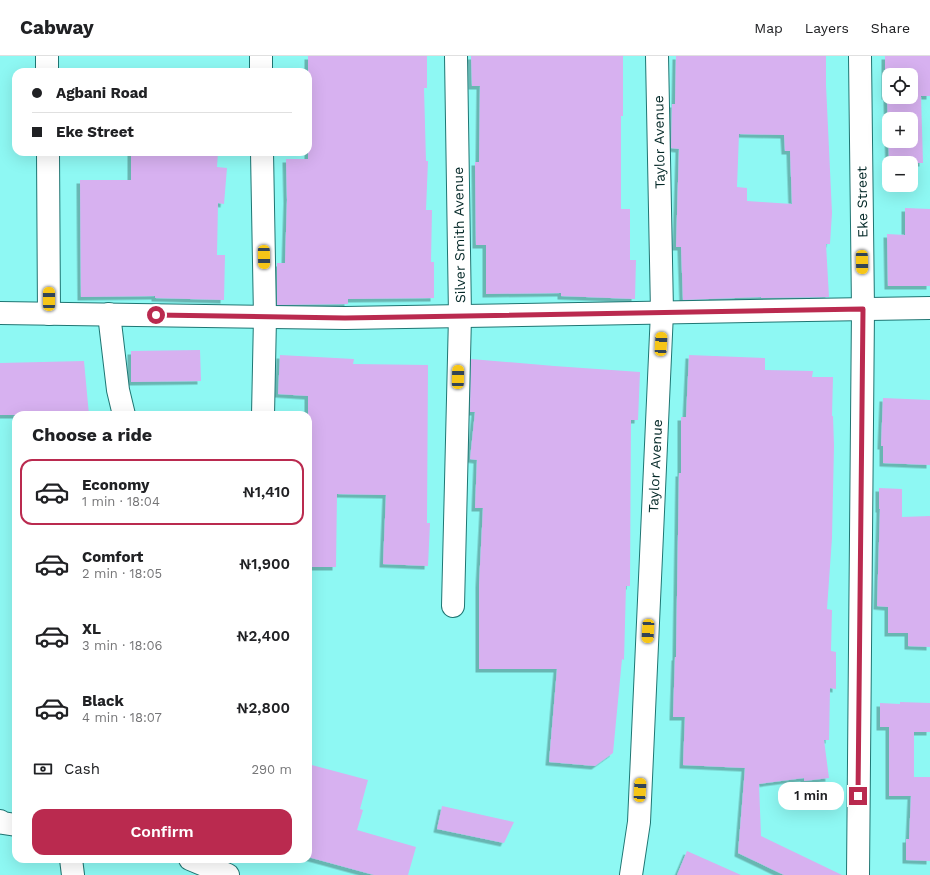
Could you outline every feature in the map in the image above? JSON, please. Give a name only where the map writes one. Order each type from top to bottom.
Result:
[{"type":"street","points":[[47,56],[47,68]]},
{"type":"street","points":[[261,56],[261,68]]},
{"type":"street","name":"Silver Smith Avenue","points":[[453,606],[460,316],[456,56]]},
{"type":"street","name":"Taylor Avenue","points":[[631,875],[639,822],[662,312],[657,56]]},
{"type":"street","name":"Eke Street","points":[[858,875],[863,309],[860,56]]},
{"type":"street","points":[[48,156],[49,314]]},
{"type":"street","points":[[262,156],[265,317],[263,411]]},
{"type":"street","points":[[0,313],[345,318],[930,308]]},
{"type":"street","points":[[109,314],[118,390],[123,411]]},
{"type":"street","points":[[0,821],[12,824]]},
{"type":"street","points":[[72,863],[73,875]]},
{"type":"street","points":[[200,863],[228,875]]},
{"type":"building","points":[[308,56],[427,56],[427,88],[424,88],[426,161],[428,161],[426,210],[432,210],[431,262],[434,262],[434,298],[348,299],[348,304],[277,305],[277,263],[285,263],[287,200],[286,159],[308,159],[308,156],[312,156],[312,68],[308,68]]},
{"type":"building","points":[[471,56],[623,56],[623,116],[621,116],[621,209],[630,209],[630,260],[636,260],[635,299],[561,296],[561,293],[486,294],[486,245],[476,245],[475,162],[479,162],[480,86],[472,86]]},
{"type":"building","points":[[676,56],[826,56],[832,213],[830,244],[826,244],[829,297],[761,297],[683,300],[681,247],[676,247],[679,149],[671,148],[672,104],[675,104]],"holes":[[[739,134],[784,135],[785,151],[790,151],[792,204],[747,201],[747,188],[737,187]]]},
{"type":"building","points":[[885,56],[930,56],[930,96],[921,96],[923,163],[918,163],[918,156],[889,156],[889,148],[918,148],[918,112],[887,112],[887,104],[918,104],[918,68],[885,68]]},
{"type":"building","points":[[131,156],[218,156],[217,167],[227,168],[224,204],[218,203],[217,255],[225,255],[224,300],[155,298],[155,296],[81,297],[80,180],[131,180]]},
{"type":"building","points":[[905,208],[930,209],[930,286],[888,286],[887,234],[905,235]]},
{"type":"building","points":[[200,350],[201,381],[131,382],[131,351]]},
{"type":"building","points":[[280,355],[354,359],[353,364],[428,365],[427,523],[430,523],[428,566],[383,564],[386,495],[337,494],[336,567],[312,567],[312,411],[308,411],[308,396],[278,394]]},
{"type":"building","points":[[689,355],[765,358],[765,370],[813,371],[812,377],[833,377],[832,416],[834,446],[832,538],[827,609],[832,610],[831,651],[836,652],[836,689],[830,688],[829,740],[824,740],[829,778],[804,781],[804,778],[759,784],[761,836],[842,875],[784,875],[738,853],[745,768],[683,765],[685,717],[673,717],[676,657],[679,473],[681,473],[681,417],[686,417]]},
{"type":"building","points":[[471,359],[640,372],[638,420],[631,420],[630,586],[626,586],[624,660],[622,659],[613,753],[595,766],[549,762],[557,669],[479,669],[479,584],[483,508],[475,508],[477,460],[470,459],[475,412],[470,412]]},
{"type":"building","points":[[84,361],[89,411],[12,411],[12,415],[0,415],[0,363]]},
{"type":"building","points":[[883,398],[930,400],[930,465],[883,463],[883,446],[881,446]]},
{"type":"building","points":[[879,488],[902,489],[902,517],[930,516],[930,647],[908,646],[908,633],[888,633],[888,607],[877,606],[880,509]]},
{"type":"building","points":[[900,702],[930,703],[930,732],[914,732],[914,777],[930,777],[930,861],[906,860],[906,839],[909,839],[911,796],[889,796],[889,727],[880,727],[880,703],[900,704]]},
{"type":"building","points":[[312,765],[368,780],[360,809],[363,810],[357,830],[416,847],[408,875],[374,875],[312,858]]},
{"type":"building","points":[[442,806],[514,822],[504,843],[437,829]]},
{"type":"building","points":[[687,851],[741,875],[677,875]]},
{"type":"route","points":[[156,315],[345,318],[863,309],[858,796]]}]
